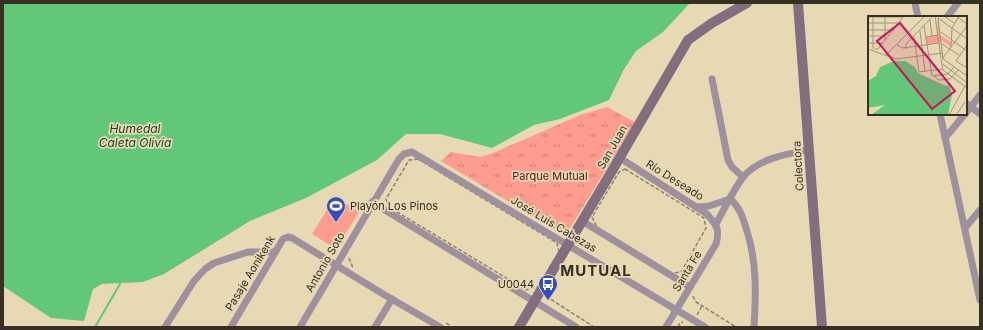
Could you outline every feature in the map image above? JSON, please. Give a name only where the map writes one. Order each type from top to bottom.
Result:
[{"type":"street","name":"San Juan","points":[[519,327],[563,248],[582,221],[620,158],[688,40],[712,22],[747,3]]},
{"type":"street","name":"Colectora","points":[[798,3],[822,327]]},
{"type":"street","points":[[915,3],[918,16]]},
{"type":"street","points":[[948,16],[958,3]]},
{"type":"street","points":[[712,79],[728,160],[732,167],[743,177]]},
{"type":"street","points":[[980,95],[967,109],[980,114]]},
{"type":"street","points":[[940,115],[978,278],[980,300]]},
{"type":"street","points":[[945,138],[962,115]]},
{"type":"street","points":[[716,224],[743,177],[768,160],[809,150]]},
{"type":"street","name":"Antonio Soto","points":[[300,327],[372,202],[400,157],[404,154],[412,152]]},
{"type":"street","name":"José Luis Cabezas","points":[[412,152],[563,248],[676,309],[705,327]]},
{"type":"street","name":"Río Deseado","points":[[620,158],[697,207],[707,214],[716,224]]},
{"type":"street","points":[[697,207],[709,206],[730,199]]},
{"type":"street","points":[[730,199],[737,205],[741,212],[752,246],[756,270],[754,327]]},
{"type":"street","points":[[372,202],[576,327]]},
{"type":"street","points":[[966,228],[980,210]]},
{"type":"street","name":"José Luis Cabezas","points":[[582,221],[690,287]]},
{"type":"street","name":"Santa Fe","points":[[666,327],[716,244],[719,232],[716,224]]},
{"type":"street","name":"Pasaje Aonikenk","points":[[231,327],[283,239],[288,237],[292,238],[336,266]]},
{"type":"street","points":[[165,327],[196,277],[204,269],[214,263],[248,252],[275,252]]},
{"type":"street","points":[[336,266],[392,299],[441,324]]},
{"type":"street","points":[[375,327],[392,299]]},
{"type":"path","points":[[418,158],[563,248],[538,287],[526,290],[389,207],[386,199],[409,160],[418,158]]},
{"type":"path","points":[[625,169],[704,218],[706,228],[681,272],[672,273],[597,227],[592,217],[619,172],[625,169]]},
{"type":"path","points":[[351,254],[348,258],[353,268],[356,269]]},
{"type":"path","points":[[547,292],[552,300],[594,327]]},
{"type":"path","points":[[693,295],[696,302],[736,327]]},
{"type":"path","points":[[441,324],[452,327]]},
{"type":"green space","name":"Parque Mutual","points":[[607,107],[635,122],[572,225],[564,235],[441,161],[451,152],[480,157],[493,153],[580,115]]},
{"type":"green space","name":"Playón Los Pinos","points":[[335,197],[359,212],[336,249],[312,234]]},
{"type":"water","name":"Humedal Caleta Olivia","points":[[3,3],[690,3],[663,32],[636,51],[623,71],[609,100],[560,119],[534,125],[492,148],[440,134],[406,134],[377,160],[306,198],[250,221],[164,274],[143,282],[102,284],[93,289],[84,321],[51,318],[3,286]]},
{"type":"waterway","points":[[95,327],[120,284]]},
{"type":"place","name":"Playón Los Pinos","points":[[336,223]]},
{"type":"place","name":"U0044","points":[[548,301]]},
{"type":"district","name":"MUTUAL","points":[[596,271]]}]
